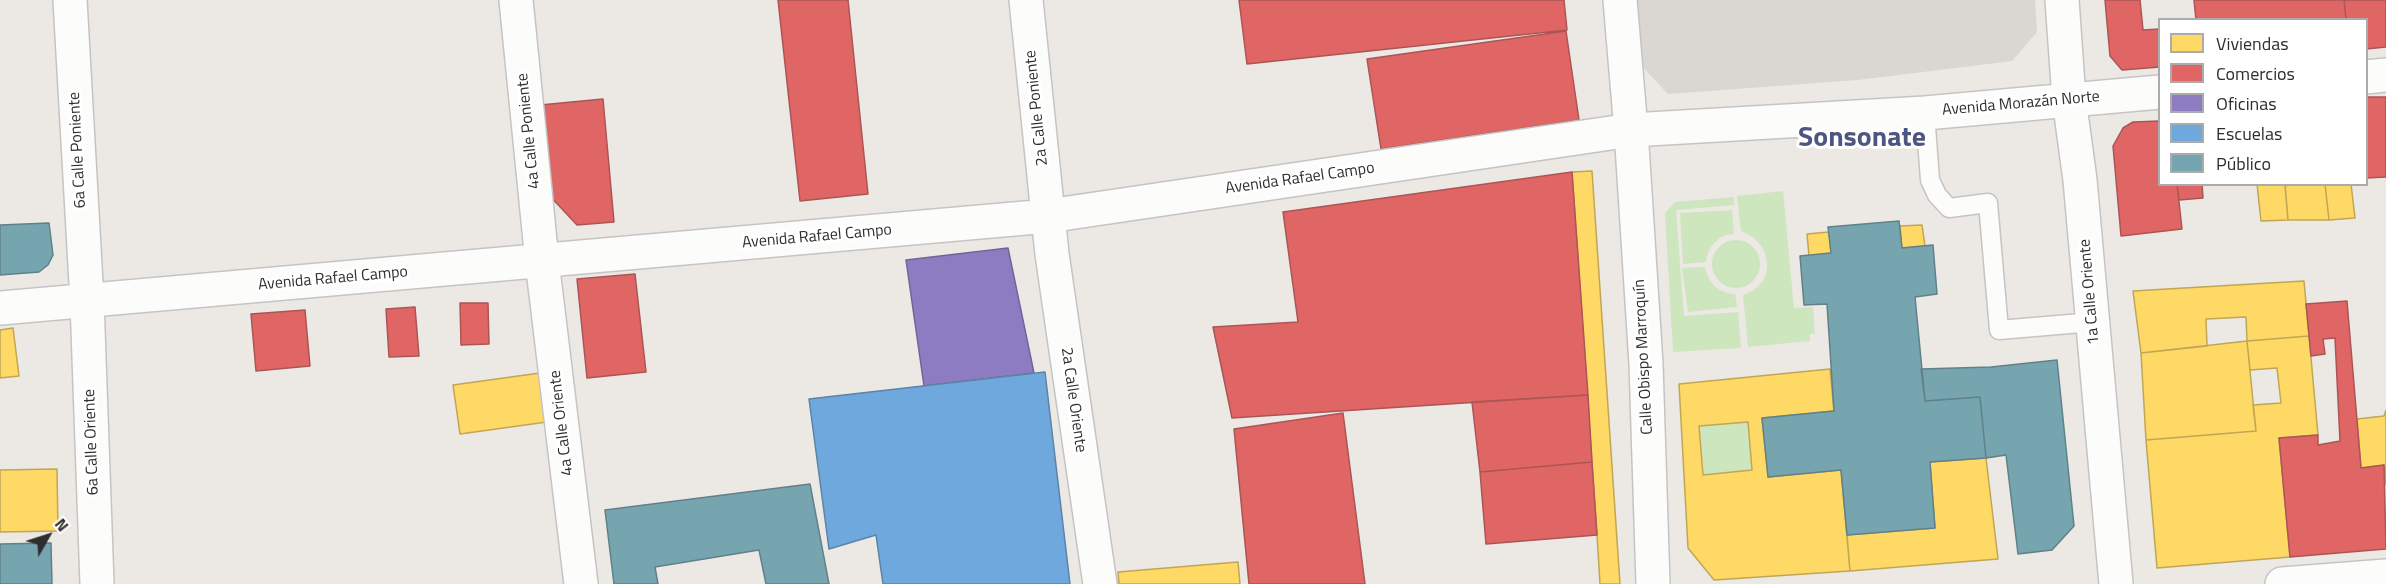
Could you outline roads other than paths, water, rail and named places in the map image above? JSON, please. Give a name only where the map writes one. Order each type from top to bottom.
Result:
[{"type":"street","name":"6a Calle Poniente","points":[[70,0],[87,301]]},
{"type":"street","name":"4a Calle Poniente","points":[[516,0],[542,261]]},
{"type":"street","name":"2a Calle Poniente","points":[[1026,0],[1048,216]]},
{"type":"street","name":"Calle Obispo Marroquín","points":[[1620,0],[1646,364],[1653,584]]},
{"type":"street","name":"1a Calle Oriente","points":[[2062,0],[2069,99],[2080,180],[2093,322],[2114,584]]},
{"type":"street","points":[[2368,77],[2386,75]]},
{"type":"street","name":"Avenida Morazán Norte","points":[[1631,129],[1925,113],[2158,92]]},
{"type":"street","name":"Avenida Rafael Campo","points":[[0,308],[1048,216],[1631,129]]},
{"type":"street","name":"2a Calle Oriente","points":[[1048,216],[1100,584]]},
{"type":"street","name":"4a Calle Oriente","points":[[542,261],[581,584]]},
{"type":"street","name":"6a Calle Oriente","points":[[87,301],[97,584]]},
{"type":"street","points":[[2282,584],[2386,576]]},
{"type":"lane","points":[[1925,113],[1930,180],[1937,195],[1949,208],[1988,203],[1999,330],[2093,322]]},
{"type":"district","name":"Sonsonate","points":[[1862,139]]}]
